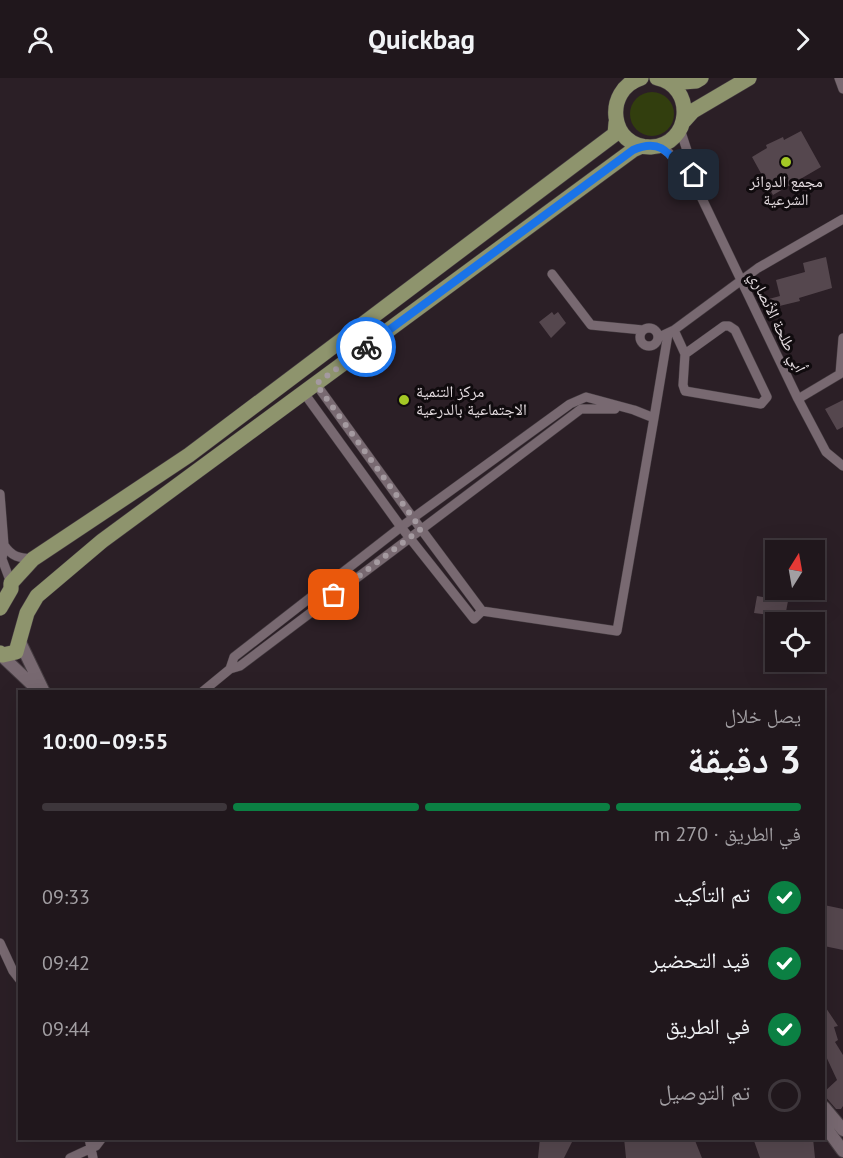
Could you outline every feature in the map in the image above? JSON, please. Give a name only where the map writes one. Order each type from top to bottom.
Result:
[{"type":"main road","points":[[0,608],[10,589],[10,583],[33,559],[189,455],[615,134],[616,102],[628,84],[641,78]]},
{"type":"main road","points":[[663,80],[696,81],[702,78]]},
{"type":"main road","points":[[616,123],[629,140],[642,146],[659,146],[670,141],[693,111],[749,78]]},
{"type":"main road","points":[[663,80],[678,90],[683,100],[682,125]]},
{"type":"main road","points":[[1,655],[16,652],[27,613],[37,596],[102,541],[623,157],[642,146]]},
{"type":"main road","points":[[189,455],[200,470]]},
{"type":"main road","points":[[87,522],[102,541]]},
{"type":"street","points":[[839,78],[843,89]]},
{"type":"street","name":"أبي طلحة الأنصاري","points":[[682,125],[695,184]]},
{"type":"street","name":"أبي طلحة الأنصاري","points":[[659,146],[669,153],[695,184],[798,399],[826,452],[843,466]]},
{"type":"street","points":[[643,330],[640,338],[646,345],[655,345],[758,268],[843,219]]},
{"type":"street","points":[[552,274],[591,324],[643,330],[652,327],[667,334],[685,354],[683,385],[685,391],[761,404],[766,401],[767,397],[735,330],[729,326],[724,326],[685,354]]},
{"type":"street","points":[[310,389],[413,518],[482,611],[617,631],[667,334]]},
{"type":"street","points":[[798,399],[840,374],[843,338]]},
{"type":"street","points":[[310,389],[401,526],[474,619],[482,611]]},
{"type":"street","points":[[230,669],[234,657],[401,526],[570,404],[586,397],[654,418]]},
{"type":"street","points":[[204,690],[230,669],[240,666],[581,409],[634,410]]},
{"type":"street","points":[[0,494],[4,545],[2,559],[10,583]]},
{"type":"street","points":[[4,545],[10,554],[18,558],[33,559]]},
{"type":"street","points":[[20,642],[41,690]]},
{"type":"street","points":[[1,655],[40,690]]},
{"type":"street","points":[[0,943],[18,977]]},
{"type":"street","points":[[825,1108],[841,1124]]},
{"type":"street","points":[[825,1126],[843,1151]]},
{"type":"street","points":[[70,1158],[91,1143],[93,1158]]},
{"type":"green space","points":[[652,92],[668,98],[674,114],[668,130],[652,136],[636,130],[630,114],[636,98]]},
{"type":"building","name":"مجمع الدوائر الشرعية","points":[[801,131],[821,167],[773,195],[752,157],[767,148],[766,145],[783,137],[784,140]]},
{"type":"building","points":[[826,257],[832,288],[799,298],[800,301],[767,309],[765,300],[780,296],[776,280],[805,272],[803,263]]},
{"type":"building","points":[[552,312],[554,315],[558,312],[566,323],[551,338],[539,322]]},
{"type":"building","points":[[843,400],[843,427],[837,430],[825,409]]},
{"type":"building","points":[[757,596],[765,597],[765,600],[788,601],[786,612],[754,613]]},
{"type":"building","points":[[825,905],[843,909],[843,950],[825,946]]},
{"type":"building","points":[[825,1006],[838,1026],[834,1027],[838,1040],[835,1042],[843,1055],[843,1106],[841,1109],[836,1109],[825,1096],[825,1091],[837,1080],[825,1054]]},
{"type":"building","points":[[540,1140],[573,1140],[564,1158],[538,1158]]},
{"type":"building","points":[[624,1140],[695,1140],[702,1158],[626,1158]]},
{"type":"building","points":[[754,1140],[813,1140],[815,1158],[760,1158]]},
{"type":"way so far","points":[[334,595],[421,529],[316,384],[366,347]]},
{"type":"place","name":"مجمع الدوائر الشرعية","points":[[786,162]]},
{"type":"place","name":"مركز التنمية الاجتماعية بالدرعية","points":[[404,400]]},
{"type":"route","points":[[366,347],[633,150],[642,146],[659,146],[669,153],[688,179],[695,184],[694,175]]}]
